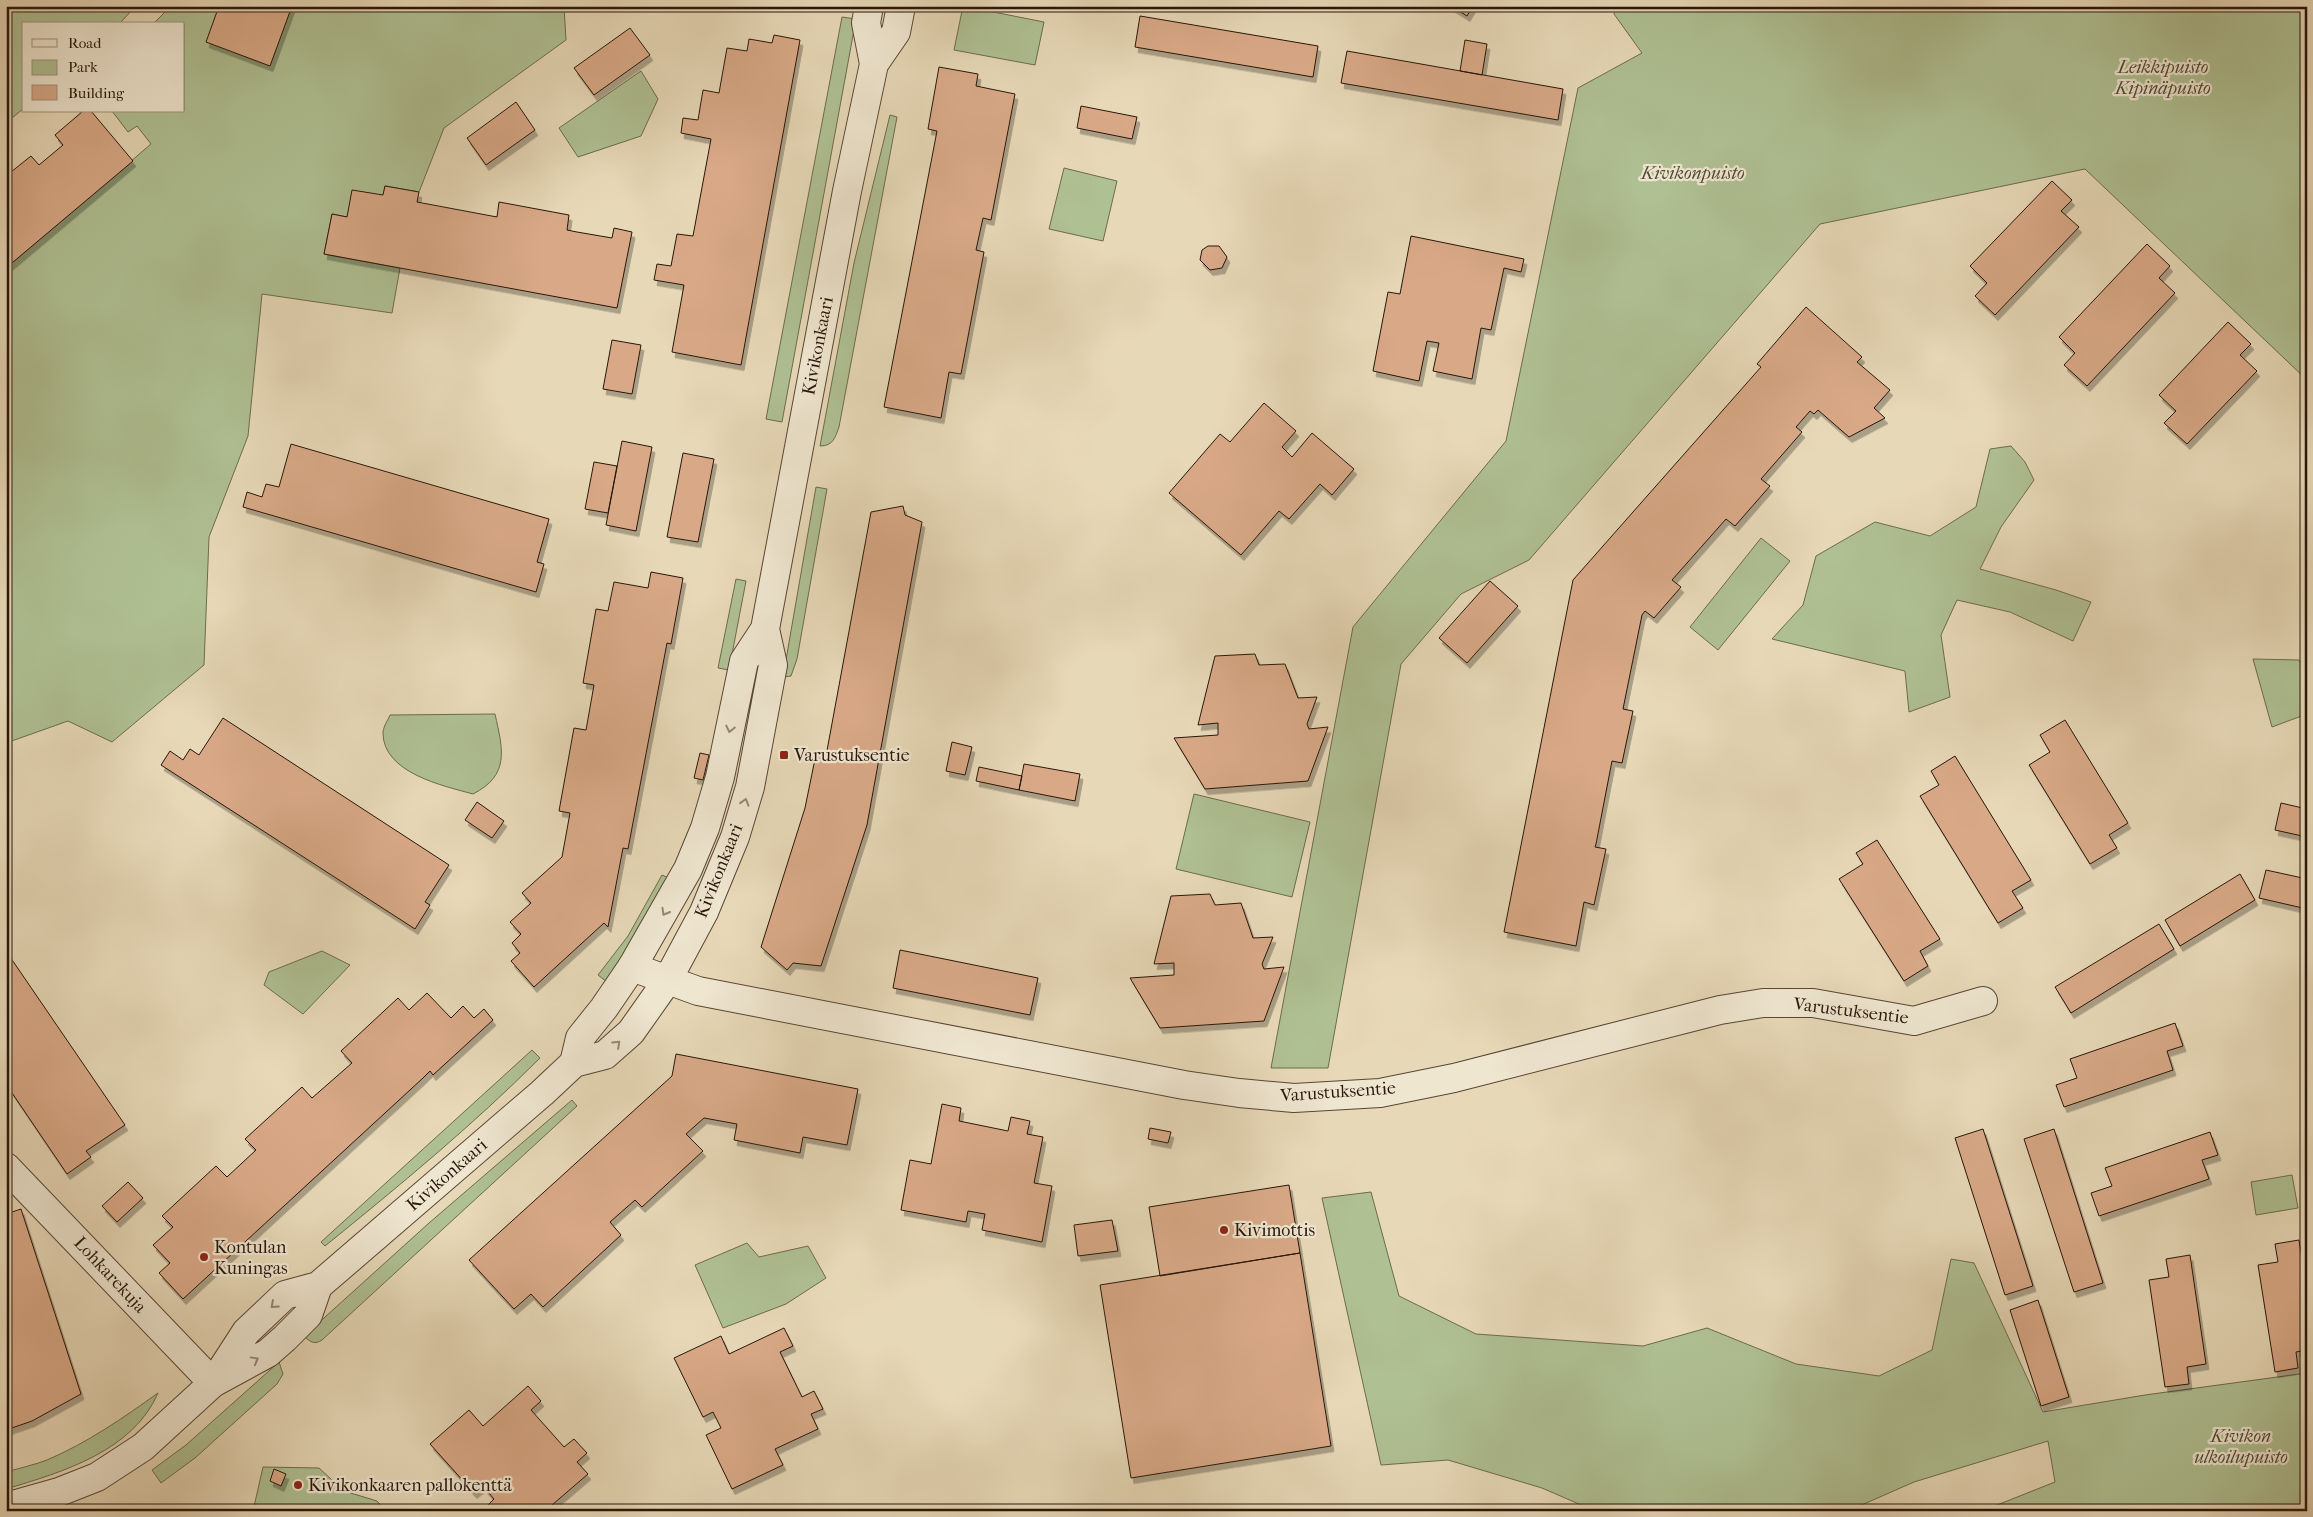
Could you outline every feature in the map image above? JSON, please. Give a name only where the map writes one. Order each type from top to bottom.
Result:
[{"type":"street","name":"Kivikonkaari","points":[[869,6],[866,22],[874,64]]},
{"type":"street","name":"Kivikonkaari","points":[[574,1063],[580,1038],[604,1008],[632,966],[679,885],[704,828],[720,777],[744,661],[765,628],[847,191],[874,64],[896,32],[900,6]]},
{"type":"street","name":"Kivikonkaari","points":[[6,1507],[59,1492],[97,1477],[142,1447],[213,1384],[246,1332],[285,1296],[318,1286],[574,1063],[605,1055],[631,1032],[667,981],[704,912],[718,881],[750,787],[773,665],[765,628]]},
{"type":"street","name":"Varustuksentie","points":[[632,966],[667,981],[698,991],[1175,1083],[1239,1093],[1294,1098],[1380,1093],[1444,1080],[1720,1010],[1762,1003],[1814,1003],[1914,1021],[1983,1002]]},
{"type":"street","name":"Lohkarekuja","points":[[6,1167],[213,1384]]},
{"type":"green space","points":[[6,6],[136,6],[121,22],[22,22],[22,110],[6,123]]},
{"type":"green space","points":[[171,6],[564,6],[566,40],[444,128],[419,192],[385,186],[383,195],[347,217],[332,214],[324,254],[400,268],[392,313],[262,294],[248,436],[209,537],[204,665],[112,742],[68,721],[6,743],[6,268],[151,144],[137,126],[128,132],[113,112],[185,112],[185,22],[155,22]]},
{"type":"green space","points":[[963,6],[1044,22],[1035,65],[954,50]]},
{"type":"green space","name":"Kivikonpuisto","points":[[1616,6],[2307,6],[2307,380],[2085,169],[1820,224],[1529,560],[1461,594],[1401,664],[1328,1068],[1271,1068],[1353,627],[1506,441],[1578,88],[1642,53],[1614,14]]},
{"type":"green space","points":[[842,17],[856,19],[782,422],[766,419]]},
{"type":"green space","points":[[641,71],[658,99],[641,136],[578,157],[559,128]]},
{"type":"green space","points":[[890,115],[897,117],[839,427],[831,443],[820,446],[854,263]]},
{"type":"green space","points":[[1064,168],[1117,181],[1103,241],[1049,229]]},
{"type":"green space","points":[[2011,446],[2025,462],[2034,480],[2001,527],[1980,569],[2056,590],[2091,602],[2073,641],[2010,612],[1957,600],[1941,635],[1950,697],[1909,712],[1905,671],[1772,639],[1803,605],[1816,556],[1875,522],[1930,536],[1976,507],[1990,449]]},
{"type":"green space","points":[[816,487],[827,489],[797,659],[791,676],[783,677]]},
{"type":"green space","points":[[1761,538],[1790,561],[1718,650],[1690,627]]},
{"type":"green space","points":[[736,579],[746,581],[729,670],[718,668]]},
{"type":"green space","points":[[2253,659],[2299,660],[2307,670],[2307,714],[2272,727]]},
{"type":"green space","points":[[495,714],[500,739],[501,760],[493,779],[485,787],[473,794],[432,782],[404,768],[393,758],[386,747],[383,731],[390,715]]},
{"type":"green space","points":[[1194,794],[1310,822],[1292,897],[1176,869]]},
{"type":"green space","points":[[662,875],[671,879],[607,982],[598,975],[628,936]]},
{"type":"green space","points":[[322,951],[350,965],[303,1014],[264,985],[269,972]]},
{"type":"green space","points":[[532,1050],[540,1058],[462,1132],[325,1246],[321,1242]]},
{"type":"green space","points":[[572,1100],[577,1106],[322,1340],[313,1342],[304,1336],[429,1223]]},
{"type":"green space","points":[[2292,1175],[2298,1208],[2256,1215],[2251,1182]]},
{"type":"green space","name":"Kivikon ulkoilupuisto","points":[[1371,1192],[1399,1296],[1476,1334],[1643,1346],[1707,1328],[1796,1364],[1879,1376],[1932,1350],[1951,1259],[1974,1263],[2043,1412],[2145,1395],[2307,1373],[2307,1511],[1982,1511],[2055,1482],[2048,1441],[1914,1482],[1848,1511],[1595,1511],[1542,1488],[1448,1460],[1381,1465],[1322,1198]]},
{"type":"green space","points":[[747,1243],[759,1257],[808,1246],[826,1278],[786,1304],[723,1328],[695,1265]]},
{"type":"green space","points":[[279,1362],[283,1374],[277,1384],[195,1458],[161,1483],[152,1470],[186,1445]]},
{"type":"green space","points":[[158,1393],[147,1413],[132,1430],[114,1444],[73,1466],[6,1489],[6,1472],[47,1460],[76,1446],[118,1421]]},
{"type":"green space","name":"Kivikonkaaren pallokenttä","points":[[263,1467],[319,1468],[344,1491],[377,1501],[386,1511],[253,1511]]},
{"type":"green space","points":[[1400,1506],[1466,1507],[1479,1511],[1381,1511]]},
{"type":"building","points":[[219,6],[228,8],[229,6],[292,6],[270,66],[206,42]]},
{"type":"building","points":[[1451,6],[1473,6],[1467,16]]},
{"type":"building","points":[[1140,16],[1318,46],[1313,77],[1135,47]]},
{"type":"building","points":[[630,28],[650,55],[594,95],[574,68]]},
{"type":"building","points":[[774,35],[800,40],[741,365],[672,352],[684,285],[654,280],[657,264],[671,266],[677,234],[693,236],[711,139],[681,133],[683,118],[698,120],[703,90],[719,93],[727,48],[747,51],[749,39],[772,43]]},
{"type":"building","points":[[1465,40],[1487,44],[1482,75],[1460,71]]},
{"type":"building","points":[[1347,51],[1563,89],[1558,120],[1341,83]]},
{"type":"building","points":[[939,67],[978,74],[976,86],[1015,94],[991,220],[983,218],[976,250],[984,252],[961,374],[949,372],[941,418],[884,407],[937,131],[928,129]]},
{"type":"building","points":[[516,102],[535,130],[486,165],[467,138]]},
{"type":"building","points":[[1081,106],[1137,117],[1132,139],[1077,128]]},
{"type":"building","points":[[82,112],[92,112],[133,161],[6,268],[6,176],[31,156],[39,165],[63,145],[55,135]]},
{"type":"building","points":[[2052,181],[2072,200],[2061,211],[2079,227],[1995,315],[1975,296],[1987,283],[1970,266]]},
{"type":"building","points":[[385,186],[419,192],[417,202],[497,217],[499,202],[569,215],[567,230],[577,232],[612,238],[614,228],[632,232],[617,308],[324,254],[332,214],[347,217],[352,190],[383,195]]},
{"type":"building","points":[[1411,236],[1524,259],[1521,272],[1504,268],[1491,330],[1481,328],[1472,379],[1433,371],[1439,343],[1427,341],[1419,381],[1373,371],[1388,292],[1400,294]]},
{"type":"building","points":[[2147,244],[2170,266],[2159,278],[2175,293],[2087,386],[2064,365],[2075,353],[2059,337]]},
{"type":"building","points":[[1208,246],[1219,246],[1227,257],[1222,268],[1210,270],[1200,260],[1202,250]]},
{"type":"building","points":[[1806,307],[1862,357],[1857,362],[1890,390],[1874,408],[1885,418],[1849,437],[1818,410],[1814,414],[1810,411],[1796,427],[1802,432],[1761,479],[1770,486],[1735,526],[1726,519],[1672,580],[1681,587],[1654,618],[1645,611],[1642,615],[1623,709],[1633,711],[1622,763],[1612,761],[1595,847],[1606,849],[1594,905],[1584,902],[1576,946],[1504,932],[1573,580],[1761,367],[1757,364]]},
{"type":"building","points":[[2228,322],[2251,344],[2240,355],[2257,371],[2187,444],[2164,423],[2176,411],[2159,395]]},
{"type":"building","points":[[612,340],[641,345],[632,394],[603,389]]},
{"type":"building","points":[[1264,403],[1296,431],[1282,447],[1292,457],[1312,433],[1354,469],[1332,495],[1320,484],[1289,519],[1279,511],[1241,555],[1169,493],[1220,434],[1230,442]]},
{"type":"building","points":[[622,441],[652,447],[636,531],[606,525]]},
{"type":"building","points":[[291,444],[549,519],[537,562],[544,564],[536,592],[243,507],[247,492],[262,497],[266,484],[279,487]]},
{"type":"building","points":[[683,453],[714,459],[698,542],[667,537]]},
{"type":"building","points":[[594,462],[617,466],[608,513],[585,509]]},
{"type":"building","points":[[903,506],[905,515],[922,522],[867,825],[821,966],[793,963],[787,970],[761,947],[805,808],[816,754],[826,756],[871,512]]},
{"type":"building","points":[[651,572],[683,578],[671,644],[667,643],[628,849],[623,848],[608,927],[604,923],[534,987],[511,961],[520,953],[512,943],[521,934],[510,922],[531,903],[522,893],[562,857],[570,813],[559,811],[574,728],[586,730],[594,685],[583,683],[596,609],[608,611],[614,582],[648,588]]},
{"type":"building","points":[[1490,581],[1518,606],[1467,663],[1439,638]]},
{"type":"building","points":[[1255,654],[1259,665],[1285,664],[1298,698],[1317,697],[1307,724],[1309,729],[1328,727],[1308,781],[1205,789],[1174,738],[1218,735],[1218,723],[1198,725],[1215,656]]},
{"type":"building","points":[[223,718],[449,865],[425,902],[430,905],[415,929],[161,765],[170,751],[183,760],[190,749],[199,755]]},
{"type":"building","points":[[2065,720],[2128,823],[2109,835],[2117,848],[2090,864],[2029,765],[2050,752],[2040,735]]},
{"type":"building","points":[[952,742],[972,747],[965,775],[946,771]]},
{"type":"building","points":[[700,753],[709,755],[703,780],[694,778]]},
{"type":"building","points":[[1955,756],[2031,880],[2012,891],[2023,908],[1998,923],[1920,796],[1939,785],[1931,771]]},
{"type":"building","points":[[1024,764],[1080,774],[1075,801],[1019,790]]},
{"type":"building","points":[[979,767],[1022,776],[1019,790],[976,781]]},
{"type":"building","points":[[477,802],[504,821],[492,838],[465,820]]},
{"type":"building","points":[[2281,803],[2307,809],[2307,837],[2275,830]]},
{"type":"building","points":[[1877,840],[1940,939],[1920,951],[1928,966],[1904,981],[1839,879],[1863,864],[1856,853]]},
{"type":"building","points":[[2266,870],[2307,879],[2307,909],[2259,898]]},
{"type":"building","points":[[2240,874],[2255,900],[2180,946],[2165,920]]},
{"type":"building","points":[[1210,894],[1215,905],[1241,903],[1253,938],[1273,937],[1262,964],[1264,969],[1284,967],[1264,1021],[1160,1028],[1130,978],[1174,975],[1174,963],[1154,964],[1171,896]]},
{"type":"building","points":[[2159,924],[2174,949],[2071,1013],[2055,987]]},
{"type":"building","points":[[900,950],[1038,978],[1030,1015],[893,988]]},
{"type":"building","points":[[6,951],[125,1125],[86,1151],[91,1157],[67,1174],[6,1084]]},
{"type":"building","points":[[427,993],[451,1018],[463,1006],[474,1018],[484,1009],[493,1020],[433,1075],[430,1071],[183,1299],[159,1273],[170,1263],[153,1245],[173,1227],[162,1216],[216,1166],[227,1177],[256,1150],[245,1139],[302,1087],[312,1098],[352,1063],[341,1051],[398,998],[409,1010]]},
{"type":"building","points":[[2175,1023],[2183,1046],[2167,1051],[2173,1070],[2064,1107],[2056,1085],[2077,1078],[2070,1059]]},
{"type":"building","points":[[676,1054],[858,1089],[847,1145],[803,1137],[800,1153],[734,1140],[737,1124],[704,1118],[686,1134],[703,1151],[642,1207],[635,1200],[610,1222],[621,1235],[543,1307],[531,1294],[514,1309],[469,1260],[672,1076]]},
{"type":"building","points":[[942,1104],[961,1108],[959,1121],[1008,1131],[1011,1117],[1030,1121],[1027,1134],[1043,1137],[1034,1183],[1052,1186],[1042,1242],[982,1230],[985,1214],[968,1211],[966,1222],[901,1210],[910,1160],[931,1164]]},
{"type":"building","points":[[1150,1128],[1171,1132],[1168,1143],[1148,1139]]},
{"type":"building","points":[[1983,1129],[2033,1286],[2005,1295],[1955,1138]]},
{"type":"building","points":[[2054,1129],[2103,1283],[2074,1292],[2024,1139]]},
{"type":"building","points":[[2210,1132],[2218,1155],[2202,1160],[2209,1179],[2099,1216],[2091,1193],[2112,1186],[2105,1168]]},
{"type":"building","points":[[128,1182],[143,1198],[117,1222],[102,1206]]},
{"type":"building","name":"Kivimottis","points":[[1289,1185],[1300,1253],[1160,1276],[1149,1207]]},
{"type":"building","points":[[21,1209],[81,1394],[32,1421],[6,1430],[6,1214]]},
{"type":"building","points":[[1112,1220],[1118,1251],[1078,1256],[1074,1225]]},
{"type":"building","points":[[2299,1240],[2307,1292],[2307,1350],[2296,1352],[2298,1368],[2275,1372],[2258,1265],[2278,1262],[2275,1244]]},
{"type":"building","points":[[1300,1253],[1331,1446],[1131,1478],[1100,1285]]},
{"type":"building","points":[[2190,1255],[2206,1364],[2187,1367],[2189,1384],[2165,1387],[2149,1280],[2169,1277],[2166,1259]]},
{"type":"building","points":[[2038,1300],[2069,1397],[2041,1406],[2010,1310]]},
{"type":"building","points":[[784,1328],[793,1346],[780,1352],[802,1397],[814,1391],[823,1409],[811,1414],[818,1429],[775,1449],[783,1465],[732,1489],[706,1435],[721,1428],[713,1412],[703,1417],[674,1358],[721,1336],[729,1354]]},
{"type":"building","points":[[528,1386],[541,1401],[531,1410],[564,1447],[574,1439],[587,1453],[577,1462],[588,1474],[552,1505],[557,1511],[482,1511],[494,1499],[483,1486],[474,1493],[430,1444],[469,1410],[483,1426]]},
{"type":"building","points":[[274,1469],[286,1474],[281,1486],[270,1481]]},
{"type":"place","name":"Varustuksentie","points":[[784,755]]},
{"type":"place","name":"Kivimottis","points":[[1224,1230]]},
{"type":"place","name":"Kontulan Kuningas","points":[[204,1257]]},
{"type":"place","name":"Kivikonkaaren pallokenttä","points":[[298,1485]]},
{"type":"park label","name":"Leikkipuisto Kipinäpuisto","points":[[2163,77]]}]
